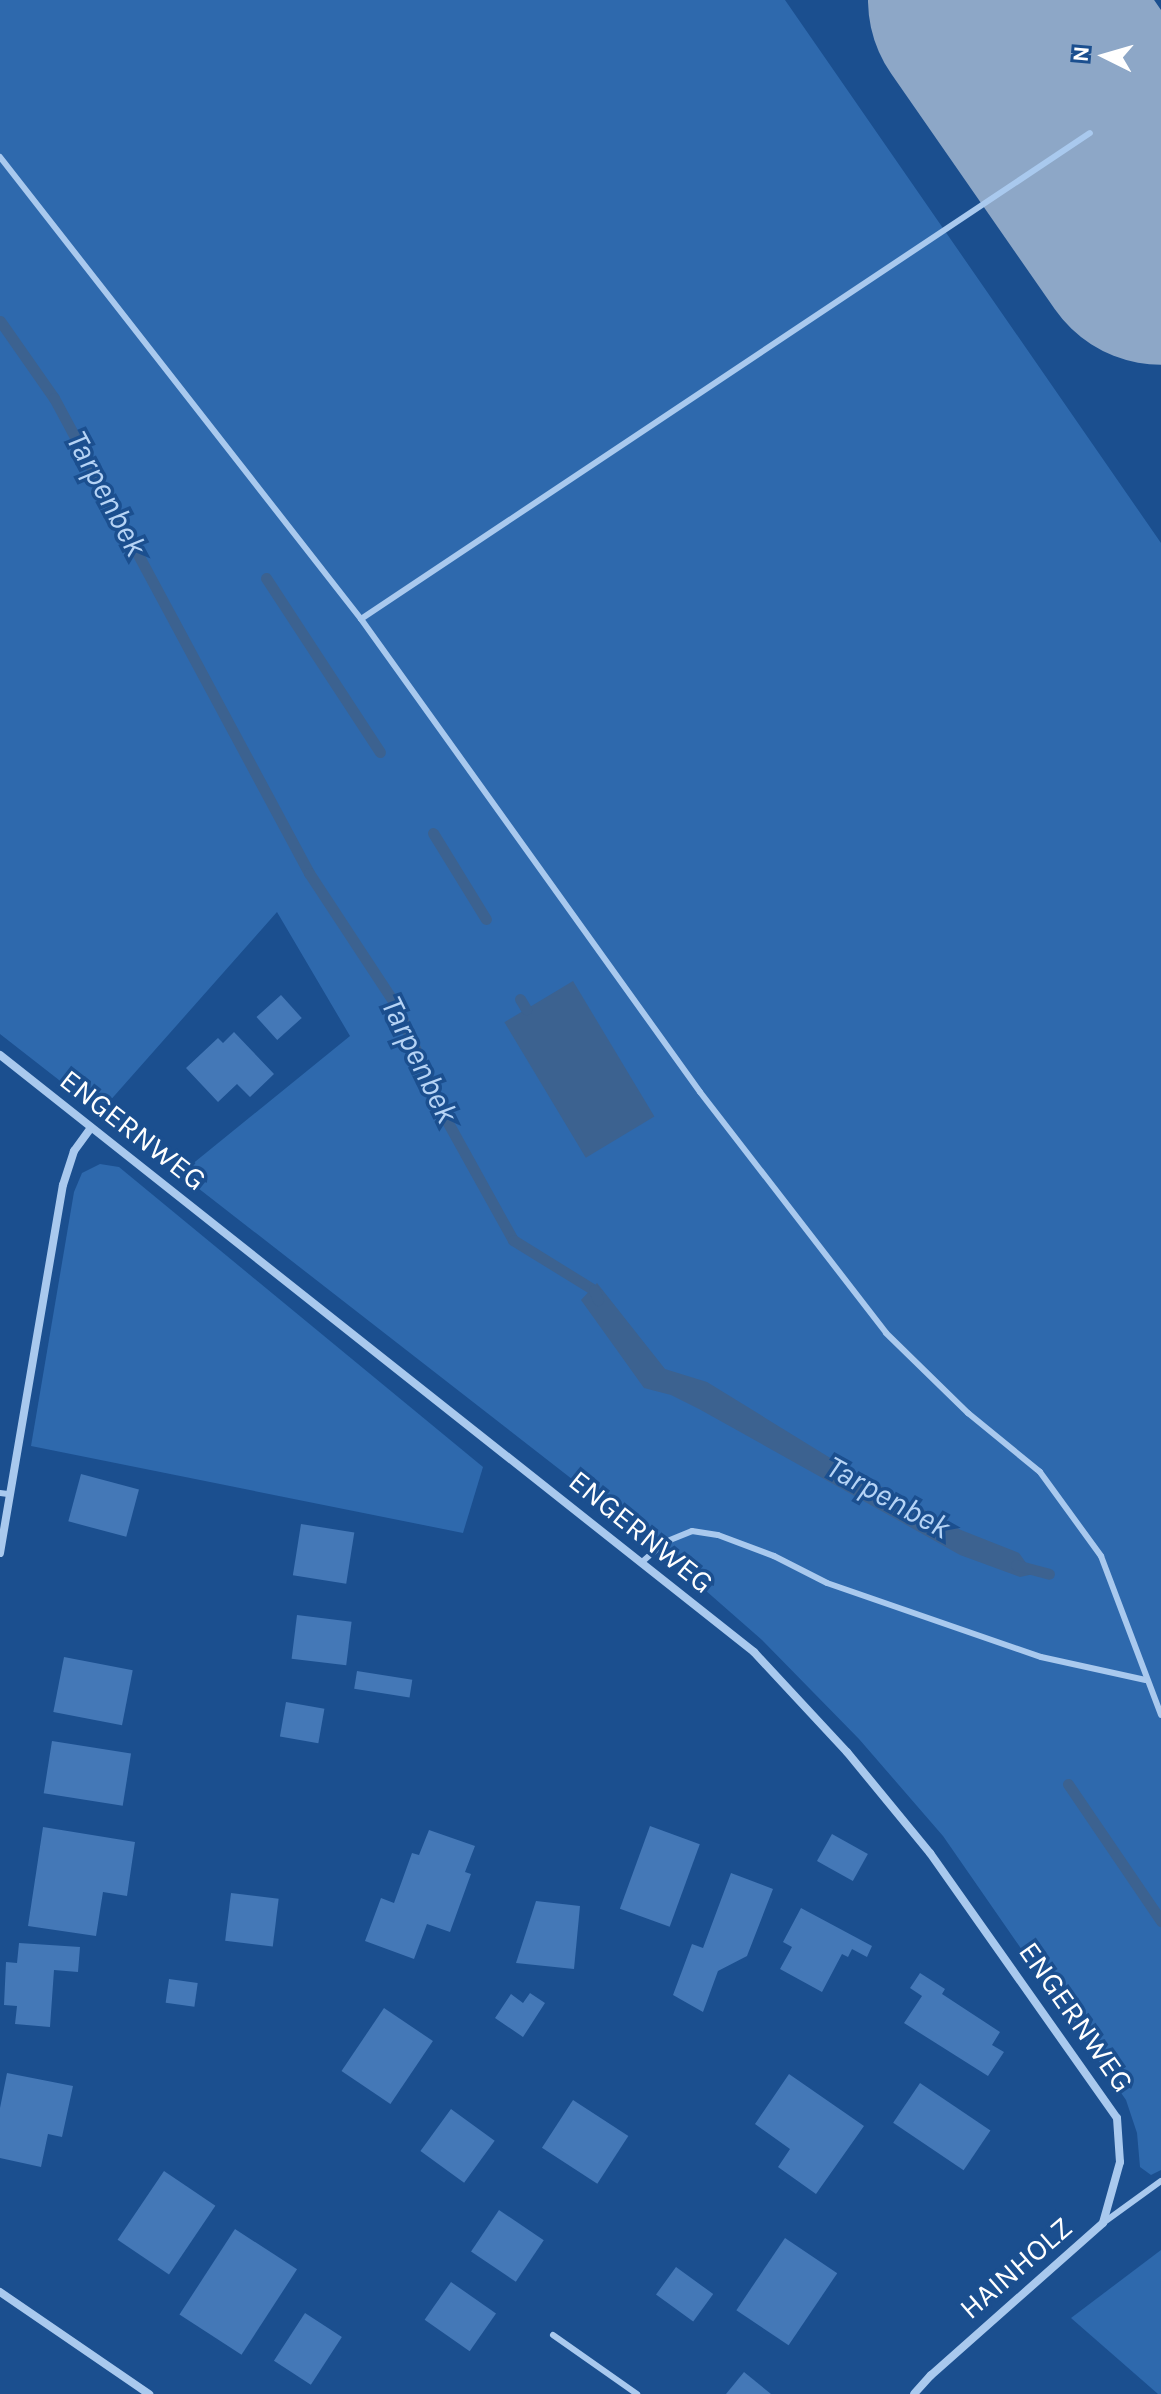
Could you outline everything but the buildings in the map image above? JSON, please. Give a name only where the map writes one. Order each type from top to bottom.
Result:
[{"type":"street","name":"ENGERNWEG","points":[[0,1055],[754,1652],[847,1752],[930,1853],[1117,2118],[1120,2162]]},
{"type":"street","points":[[0,1553],[4,1493],[63,1185],[74,1151],[91,1128]]},
{"type":"street","name":"HAINHOLZ","points":[[914,2394],[1103,2223],[1120,2162]]},
{"type":"street","points":[[0,2292],[149,2394]]},
{"type":"lane","points":[[361,619],[1090,133]]},
{"type":"lane","points":[[0,157],[361,619],[700,1092],[886,1333],[968,1413],[1040,1472],[1101,1556],[1161,1715]]},
{"type":"lane","points":[[642,1562],[665,1542],[692,1531],[718,1535],[774,1556],[827,1583],[1041,1657],[1146,1680]]},
{"type":"lane","points":[[1103,2223],[1161,2181]]},
{"type":"lane","points":[[553,2335],[637,2394]]},
{"type":"shaded area","points":[[0,0],[785,0],[1161,543],[1161,2170],[1151,2175],[1140,2167],[1137,2133],[1126,2100],[943,1836],[859,1739],[762,1640],[631,1525],[180,1174],[350,1036],[277,912],[100,1112],[0,1034]]},
{"type":"shaded area","points":[[100,1164],[119,1167],[483,1467],[463,1533],[31,1446],[74,1192],[82,1173]]},
{"type":"shaded area","points":[[1161,2250],[1161,2394],[1158,2394],[1071,2318]]},
{"type":"water","points":[[573,981],[654,1116],[586,1158],[504,1022]]},
{"type":"water","points":[[597,1283],[665,1369],[707,1382],[845,1467],[961,1530],[1019,1553],[1034,1574],[1020,1577],[960,1555],[699,1409],[671,1395],[644,1388],[581,1300]]},
{"type":"waterway","name":"Tarpenbek","points":[[0,321],[54,398],[309,873],[397,1007],[447,1121],[513,1240],[594,1290],[598,1300]]},
{"type":"waterway","points":[[266,578],[380,752]]},
{"type":"waterway","points":[[433,833],[486,919]]},
{"type":"waterway","points":[[520,999],[526,1009]]},
{"type":"waterway","name":"Tarpenbek","points":[[1016,1565],[1049,1574]]},
{"type":"waterway","points":[[1068,1784],[1161,1921]]},
{"type":"runway","points":[[997,0],[1161,236]]}]
